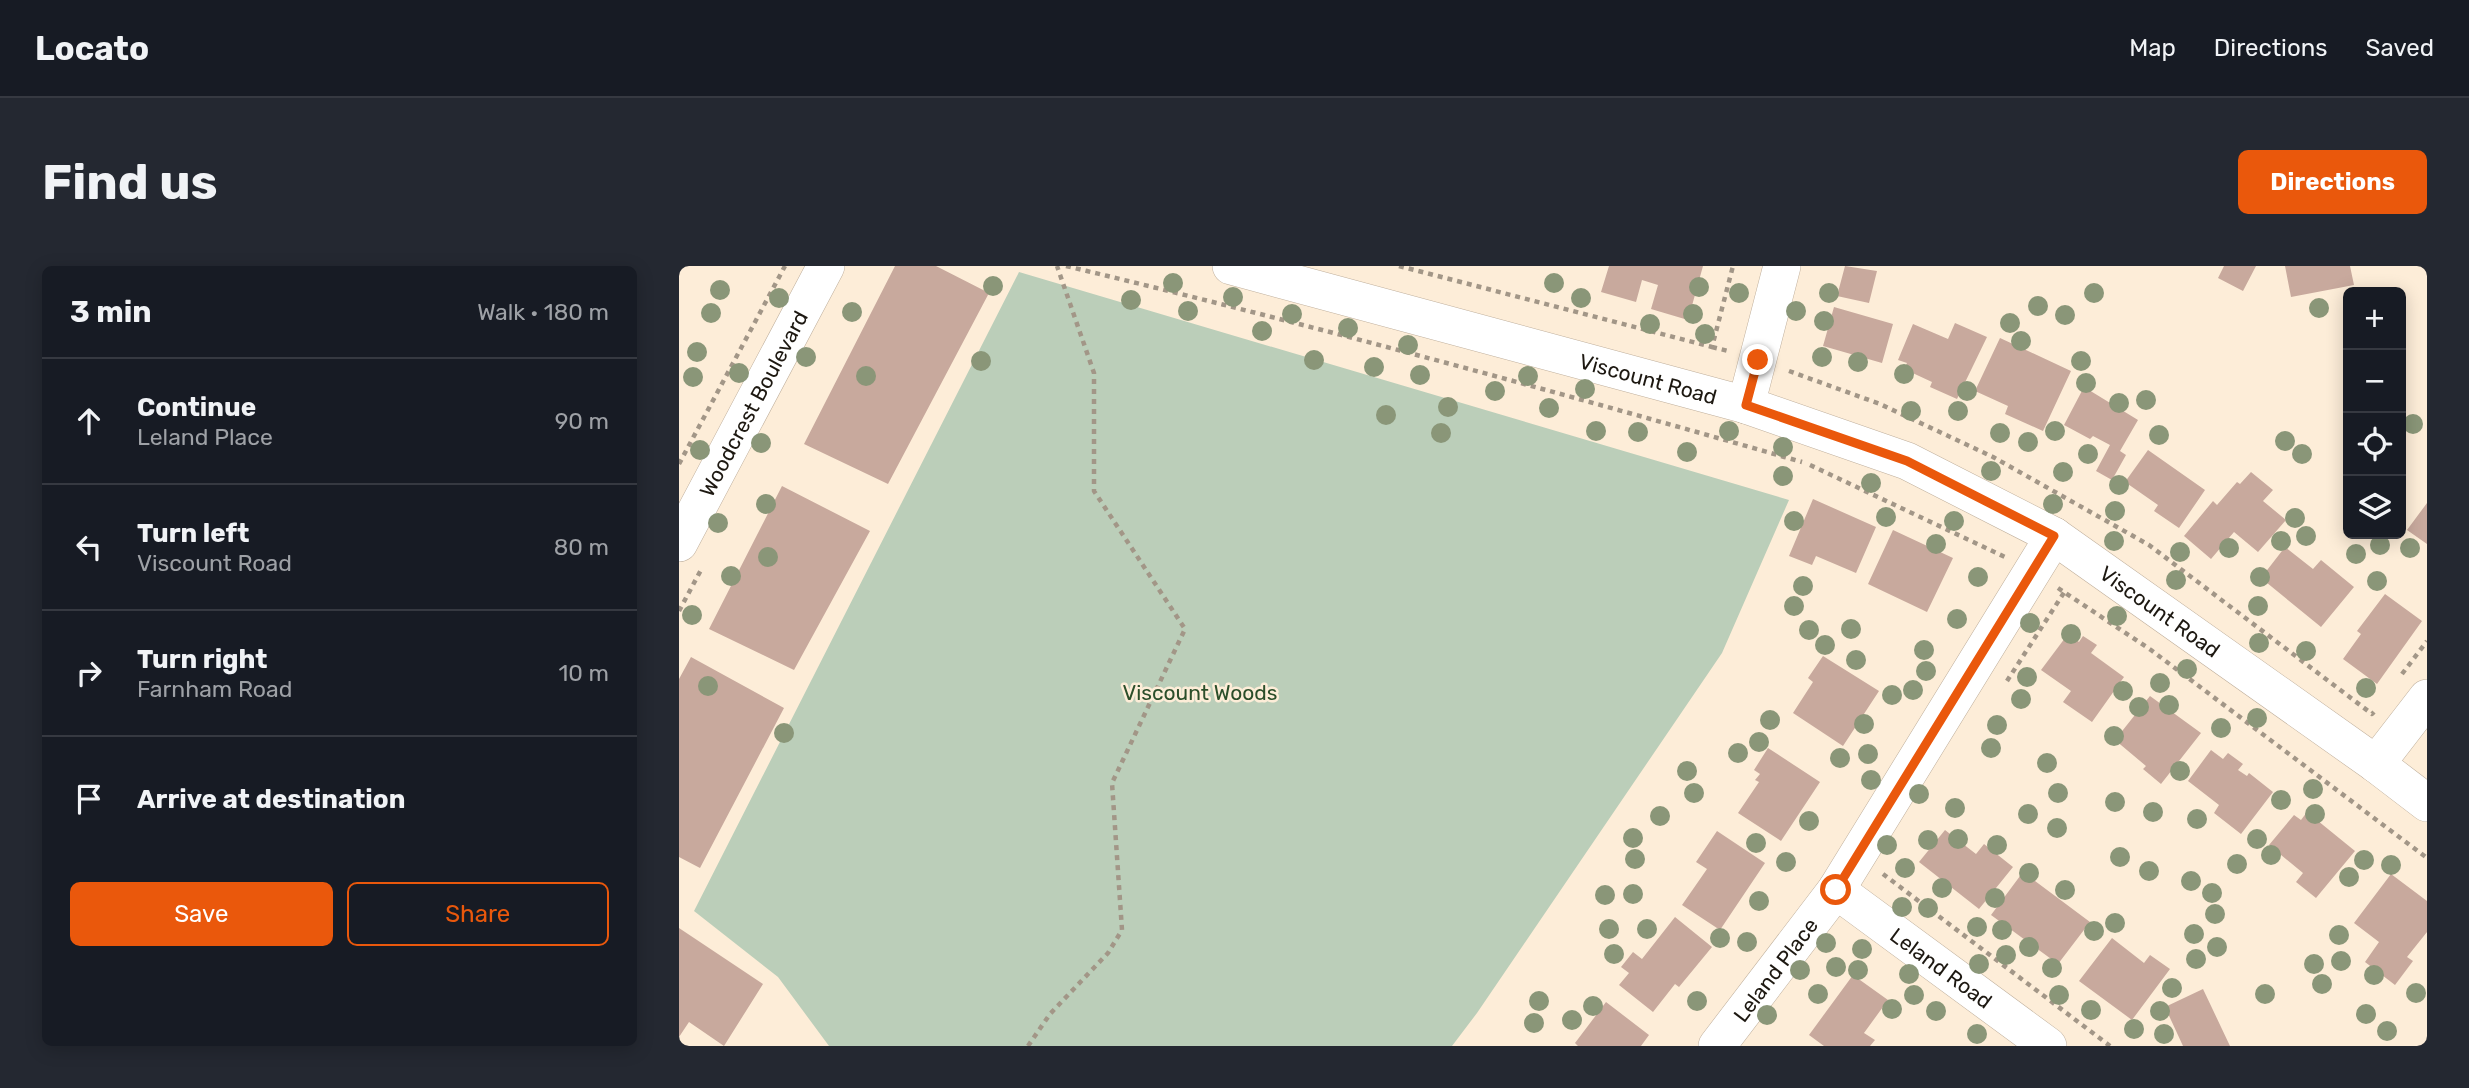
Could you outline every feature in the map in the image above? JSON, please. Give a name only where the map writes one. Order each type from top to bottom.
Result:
[{"type":"street","name":"Woodcrest Boulevard","points":[[679,543],[826,266]]},
{"type":"street","name":"Viscount Road","points":[[1231,266],[1746,405],[1907,461],[2054,536],[2427,803]]},
{"type":"street","points":[[1746,405],[1782,266]]},
{"type":"street","name":"Leland Place","points":[[1717,1046],[1836,890],[2054,536]]},
{"type":"street","points":[[2376,764],[2411,691]]},
{"type":"street","name":"Leland Road","points":[[1836,890],[2048,1046]]},
{"type":"path","points":[[679,464],[785,266]]},
{"type":"path","points":[[1028,1046],[1050,1014],[1108,953],[1122,930],[1112,783],[1185,629],[1094,491],[1094,373],[1072,304],[1056,266]]},
{"type":"path","points":[[1066,266],[1282,320],[1809,464],[2013,561]]},
{"type":"path","points":[[1399,266],[1712,346],[1733,266]]},
{"type":"path","points":[[1789,371],[1880,404],[1968,446],[2149,545],[2372,714],[2380,704]]},
{"type":"path","points":[[2004,686],[2064,592],[2151,650],[2427,858]]},
{"type":"path","points":[[2411,691],[2427,641]]},
{"type":"path","points":[[1890,863],[1883,874],[2110,1046]]},
{"type":"green space","name":"Viscount Woods","points":[[1019,272],[1789,500],[1722,653],[1452,1046],[829,1046],[778,977],[694,911]]},
{"type":"building","points":[[895,266],[936,266],[989,293],[888,484],[804,444]]},
{"type":"building","points":[[1609,266],[1703,266],[1688,320],[1651,309],[1658,285],[1642,280],[1636,302],[1601,292]]},
{"type":"building","points":[[1845,266],[1877,271],[1869,303],[1837,296]]},
{"type":"building","points":[[2224,266],[2256,266],[2243,291],[2218,278]]},
{"type":"building","points":[[2285,266],[2350,266],[2354,285],[2291,297]]},
{"type":"building","points":[[1834,307],[1893,324],[1882,363],[1823,346]]},
{"type":"building","points":[[1955,323],[1987,337],[1957,399],[1930,387],[1932,382],[1904,369],[1907,363],[1898,360],[1913,324],[1948,339]]},
{"type":"building","points":[[2000,338],[2071,371],[2043,431],[2005,414],[2008,406],[1975,391]]},
{"type":"building","points":[[2084,387],[2138,420],[2120,451],[2126,455],[2112,480],[2096,471],[2110,445],[2093,436],[2090,439],[2064,425]]},
{"type":"building","points":[[2148,450],[2205,490],[2179,528],[2154,511],[2158,505],[2125,482]]},
{"type":"building","points":[[2251,472],[2273,490],[2263,501],[2286,520],[2258,552],[2234,532],[2211,559],[2184,536],[2213,501],[2217,505],[2237,482],[2240,484]]},
{"type":"building","points":[[782,486],[870,531],[794,670],[709,629]]},
{"type":"building","points":[[1813,499],[1876,527],[1856,573],[1816,556],[1812,565],[1789,556]]},
{"type":"building","points":[[2427,503],[2427,544],[2407,530]]},
{"type":"building","points":[[1893,530],[1953,558],[1927,612],[1868,584]]},
{"type":"building","points":[[2285,547],[2313,569],[2321,560],[2354,587],[2321,627],[2261,578]]},
{"type":"building","points":[[2385,594],[2422,621],[2377,684],[2343,659],[2361,634],[2357,631]]},
{"type":"building","points":[[2068,634],[2079,642],[2083,636],[2097,645],[2091,653],[2124,677],[2092,722],[2063,702],[2071,691],[2041,670]]},
{"type":"building","points":[[1823,656],[1879,691],[1843,746],[1793,713],[1813,682],[1808,678]]},
{"type":"building","points":[[691,657],[784,708],[700,868],[679,857],[679,679]]},
{"type":"building","points":[[2150,696],[2201,733],[2161,784],[2143,769],[2146,766],[2115,740]]},
{"type":"building","points":[[1768,748],[1820,782],[1781,841],[1738,813],[1759,782],[1755,780],[1760,774],[1754,770]]},
{"type":"building","points":[[2211,750],[2223,759],[2228,753],[2243,764],[2238,770],[2247,776],[2249,773],[2273,792],[2241,834],[2214,813],[2219,805],[2188,781]]},
{"type":"building","points":[[2307,812],[2355,851],[2316,898],[2296,882],[2303,873],[2269,845],[2294,815],[2301,820]]},
{"type":"building","points":[[1945,830],[1976,854],[1984,844],[2013,867],[1979,909],[1919,862]]},
{"type":"building","points":[[1717,831],[1765,863],[1720,930],[1682,905],[1707,869],[1696,862]]},
{"type":"building","points":[[2023,872],[2090,922],[2058,964],[1991,915]]},
{"type":"building","points":[[2391,874],[2427,901],[2427,932],[2407,957],[2413,961],[2395,985],[2365,962],[2379,942],[2354,923]]},
{"type":"building","points":[[1675,917],[1712,947],[1679,987],[1675,984],[1653,1012],[1619,985],[1629,973],[1621,967],[1633,952],[1642,959]]},
{"type":"building","points":[[679,928],[763,984],[724,1046],[689,1022],[679,1037]]},
{"type":"building","points":[[2112,938],[2144,963],[2150,955],[2170,969],[2132,1020],[2079,981]]},
{"type":"building","points":[[1853,975],[1888,1000],[1864,1033],[1875,1040],[1870,1046],[1824,1046],[1809,1035]]},
{"type":"building","points":[[2203,989],[2230,1046],[2183,1046],[2165,1007]]},
{"type":"building","points":[[1606,1002],[1649,1035],[1641,1046],[1578,1046],[1575,1043]]},
{"type":"route","points":[[1758,360],[1746,405],[1907,461],[2054,536],[1836,890]]}]
